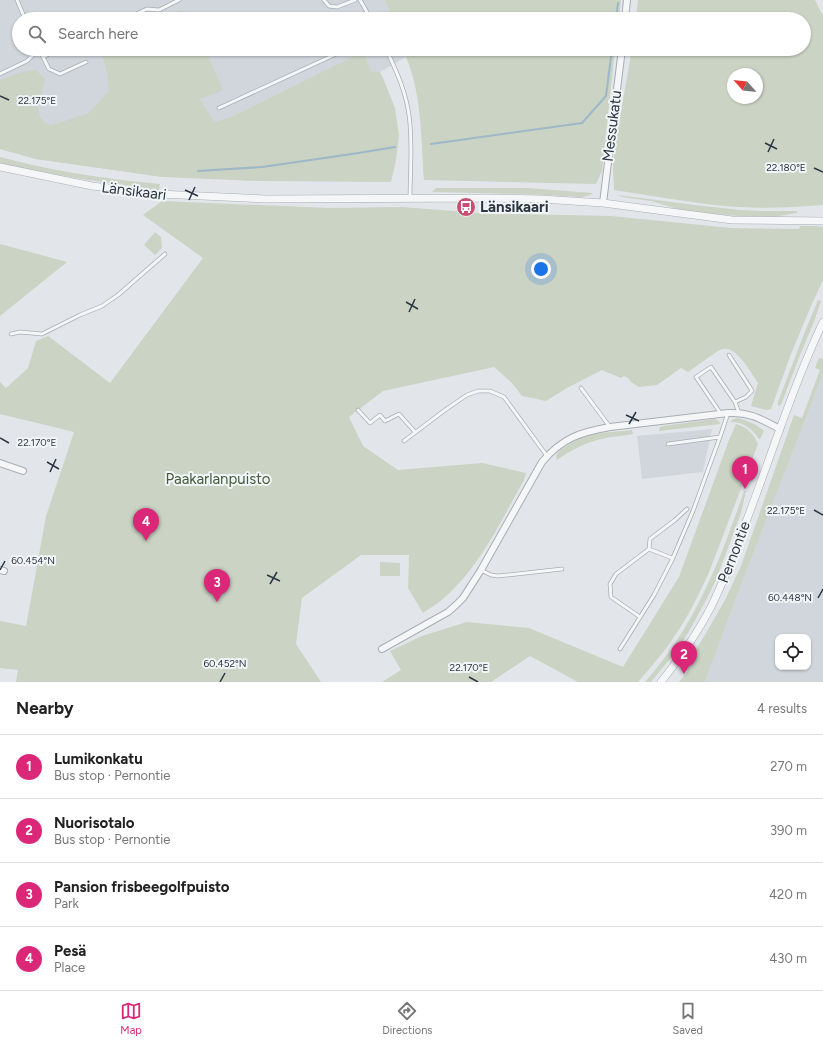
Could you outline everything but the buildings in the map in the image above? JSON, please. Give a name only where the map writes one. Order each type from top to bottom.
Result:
[{"type":"street","points":[[626,12],[627,0]]},
{"type":"street","name":"Messukatu","points":[[603,203],[621,56]]},
{"type":"street","name":"Länsikaari","points":[[0,167],[92,186],[159,194],[265,199],[541,199],[603,203],[732,220],[822,222]]},
{"type":"street","name":"Pernontie","points":[[661,682],[695,635],[714,602],[741,536],[800,374],[823,322]]},
{"type":"street","points":[[382,649],[448,612],[463,598],[481,570],[547,456],[568,440],[579,434],[592,430],[728,413],[752,415],[780,429]]},
{"type":"street","points":[[0,463],[23,471]]},
{"type":"lane","points":[[17,0],[22,12]]},
{"type":"lane","points":[[140,12],[147,9],[159,10],[179,0]]},
{"type":"lane","points":[[324,0],[329,6],[337,7],[355,0]]},
{"type":"lane","points":[[360,0],[366,12]]},
{"type":"lane","points":[[0,74],[27,61],[32,56]]},
{"type":"lane","points":[[219,108],[332,56]]},
{"type":"lane","points":[[389,56],[405,96],[409,115],[411,148],[410,198]]},
{"type":"lane","points":[[43,57],[50,69],[60,74],[86,62]]},
{"type":"lane","points":[[11,334],[20,332],[42,334],[102,306],[118,296],[165,254]]},
{"type":"lane","points":[[728,355],[752,391],[746,397],[735,402]]},
{"type":"lane","points":[[720,414],[696,377],[711,367],[735,402],[739,413]]},
{"type":"lane","points":[[581,388],[610,427]]},
{"type":"lane","points":[[404,441],[445,410],[467,396],[478,391],[490,391],[504,397],[547,456]]},
{"type":"lane","points":[[358,410],[370,423],[380,415],[385,421],[399,414],[415,432]]},
{"type":"lane","points":[[620,649],[654,595],[672,558],[693,511],[728,413]]},
{"type":"lane","points":[[668,444],[720,436]]},
{"type":"lane","points":[[640,617],[611,597],[610,584],[616,574],[649,549],[650,539],[687,509]]},
{"type":"lane","points":[[649,549],[672,558]]},
{"type":"lane","points":[[481,570],[491,575],[498,576],[562,569]]},
{"type":"shaded area","points":[[0,0],[385,0],[390,12],[12,12],[12,56],[358,56],[163,177],[36,159],[0,149]]},
{"type":"shaded area","points":[[364,56],[406,57],[380,72],[372,72]]},
{"type":"shaded area","points":[[823,374],[823,682],[705,682],[741,585]]},
{"type":"shaded area","points":[[712,429],[703,472],[642,479],[637,436]]},
{"type":"green space","points":[[385,0],[621,0],[620,12],[390,12]]},
{"type":"green space","points":[[638,0],[815,0],[823,16],[823,205],[769,208],[728,206],[690,202],[614,190],[613,165],[631,56],[811,56],[811,12],[637,12]]},
{"type":"green space","points":[[102,56],[208,56],[223,90],[200,99],[214,122],[229,118],[355,56],[365,56],[372,72],[380,72],[395,108],[399,135],[396,160],[391,182],[258,181],[163,177],[36,159],[0,149],[0,80],[22,72],[36,70],[45,79],[38,107],[40,118],[50,126],[89,113],[109,91],[107,71]]},
{"type":"green space","points":[[406,56],[614,56],[602,171],[596,184],[424,180],[417,95],[409,63]]},
{"type":"green space","points":[[0,157],[80,174],[160,184],[159,190],[82,179],[9,166],[0,163]]},
{"type":"green space","points":[[436,188],[527,188],[593,193],[582,197],[432,192]]},
{"type":"green space","points":[[617,195],[740,210],[797,211],[797,213],[773,217],[761,217],[694,212],[681,210],[651,201]]},
{"type":"green space","name":"Paakarlanpuisto","points":[[162,201],[329,208],[402,207],[479,213],[611,216],[731,228],[799,229],[800,226],[815,226],[823,227],[823,280],[791,354],[771,409],[766,410],[751,406],[758,383],[737,354],[726,349],[720,350],[688,372],[681,368],[657,385],[639,387],[624,376],[621,378],[602,370],[567,388],[546,401],[522,396],[512,383],[494,367],[383,391],[349,417],[363,446],[398,470],[482,463],[526,473],[524,480],[498,527],[469,572],[443,599],[423,613],[408,588],[409,555],[361,555],[302,598],[296,644],[321,682],[16,682],[18,670],[0,668],[0,621],[26,626],[46,516],[74,432],[0,414],[0,382],[6,388],[28,368],[36,341],[48,336],[110,383],[203,258],[143,215]]},
{"type":"green space","points":[[155,232],[161,237],[162,248],[155,255],[144,245]]},
{"type":"green space","points":[[0,244],[67,262],[0,316]]},
{"type":"green space","points":[[818,300],[821,301],[815,319],[780,406],[778,405],[778,402]]},
{"type":"green space","points":[[819,358],[823,359],[823,374],[705,682],[679,682],[688,671],[685,667],[726,598],[741,566],[794,415],[802,418],[820,370],[815,368]]},
{"type":"green space","points":[[737,418],[758,426],[764,431],[760,439],[747,426],[730,422]]},
{"type":"green space","points":[[715,419],[719,421],[720,424],[659,431],[660,427],[663,426]]},
{"type":"green space","points":[[736,424],[750,431],[758,444],[708,575],[695,602],[684,622],[670,642],[638,682],[578,682],[530,656],[491,682],[382,682],[401,670],[390,651],[422,636],[467,622],[529,628],[623,667],[679,577]]},
{"type":"green space","points":[[632,430],[633,434],[596,440],[584,444],[557,460],[556,456],[558,452],[583,437]]},
{"type":"green space","points":[[744,491],[746,491],[741,513],[716,580],[705,602],[688,633],[674,654],[651,682],[645,682],[663,661],[692,615],[704,592]]},
{"type":"green space","points":[[380,562],[400,563],[400,576],[380,576]]},
{"type":"waterway","points":[[617,12],[618,3]]},
{"type":"waterway","points":[[431,144],[582,123],[606,96],[611,56]]},
{"type":"waterway","points":[[198,171],[262,167],[395,147]]},
{"type":"place","name":"Länsikaari","points":[[466,207]]},
{"type":"place","name":"Lumikonkatu","points":[[745,489]]},
{"type":"place","name":"Pesä","points":[[146,541]]},
{"type":"place","name":"Pansion frisbeegolfpuisto","points":[[217,602]]},
{"type":"place","name":"Nuorisotalo","points":[[684,674]]}]
